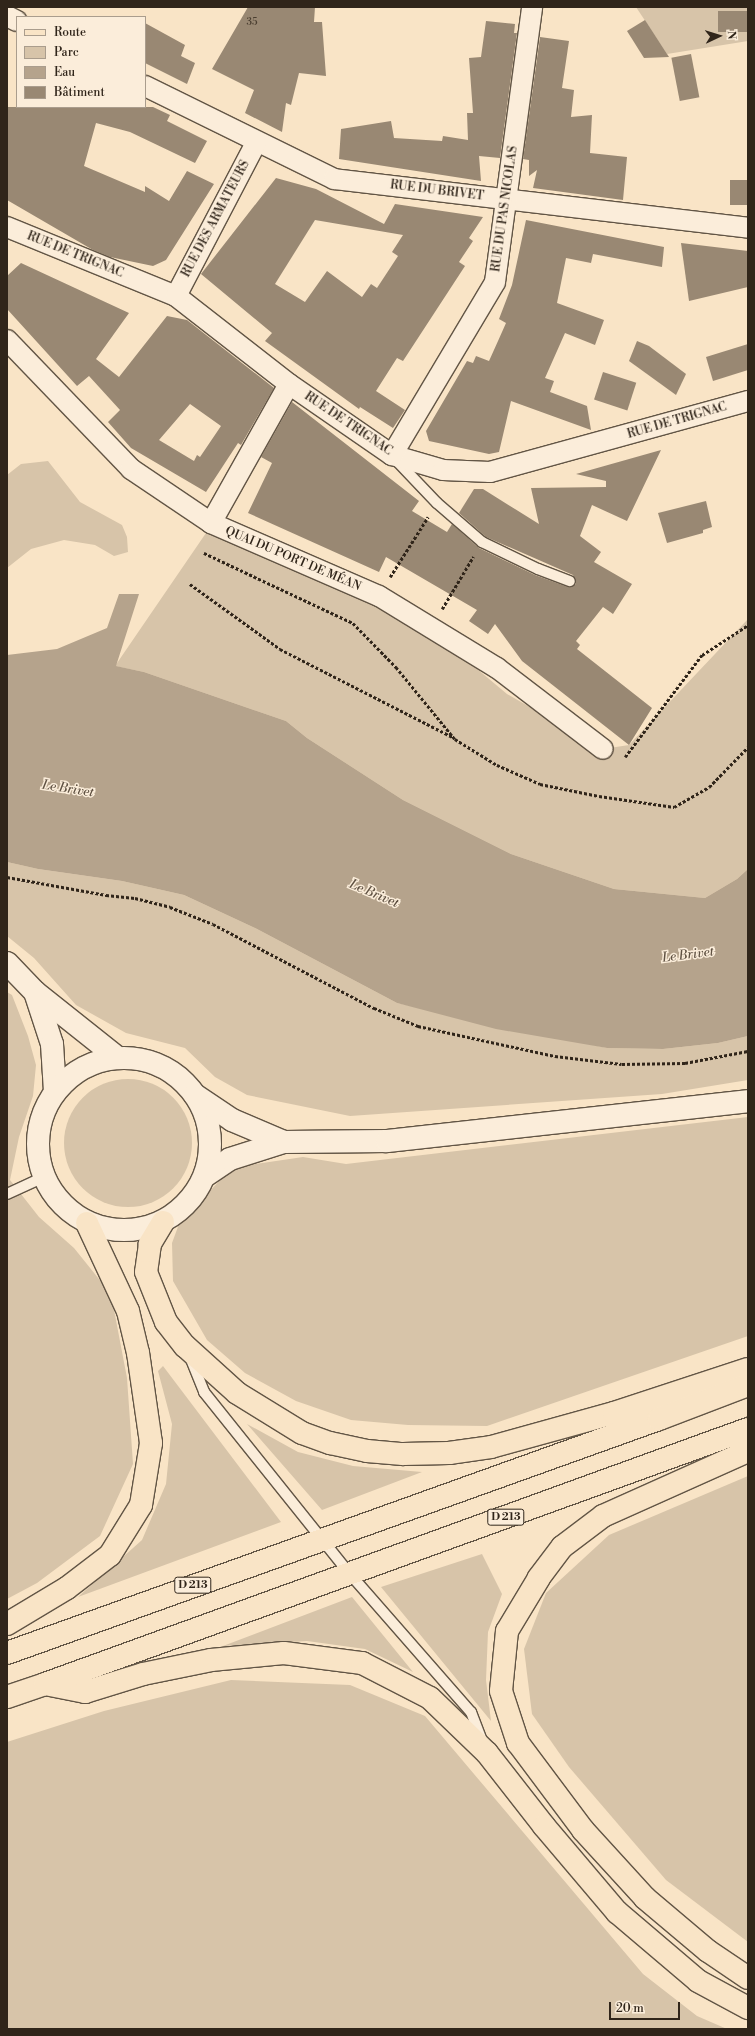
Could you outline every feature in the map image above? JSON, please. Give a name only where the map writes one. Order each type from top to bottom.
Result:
[{"type":"main road","points":[[7,963],[34,992],[118,1058]]},
{"type":"main road","points":[[34,992],[52,1044],[55,1092]]},
{"type":"main road","points":[[194,1094],[207,1120],[211,1148],[205,1176],[195,1194],[181,1210],[163,1222],[138,1230],[112,1230],[87,1223],[69,1211],[54,1196],[44,1177],[38,1148],[41,1118],[55,1092],[78,1072],[94,1063],[118,1058],[140,1059],[161,1066],[180,1078],[194,1094],[232,1120],[284,1142]]},
{"type":"main road","points":[[205,1176],[230,1159],[284,1142],[387,1141],[748,1101]]},
{"type":"main road","points":[[163,1222],[150,1244],[146,1272],[166,1322],[185,1346],[237,1393],[302,1433],[330,1444],[367,1451],[404,1454],[449,1454],[491,1447],[614,1413],[748,1369]]},
{"type":"main road","points":[[7,1624],[68,1588],[110,1555],[142,1505],[151,1443],[138,1353],[128,1311],[87,1223]]},
{"type":"main road","name":"D 213","points":[[7,1653],[659,1419],[748,1385]]},
{"type":"main road","name":"D 213","points":[[7,1697],[748,1429]]},
{"type":"main road","points":[[748,1451],[603,1516],[562,1547],[539,1578],[507,1631],[501,1691],[518,1743],[583,1830],[644,1898],[708,1951],[748,1978]]},
{"type":"main road","points":[[45,1684],[86,1692],[143,1674],[212,1660],[284,1653],[362,1663],[430,1698],[487,1753],[616,1912],[698,1981],[748,2008]]},
{"type":"street","name":"RUE DU PAS NICOLAS","points":[[392,455],[495,282],[532,7]]},
{"type":"street","points":[[7,16],[16,20]]},
{"type":"street","name":"RUE DU BRIVET","points":[[146,87],[256,143],[334,179],[748,228]]},
{"type":"street","name":"RUE DES ARMATEURS","points":[[176,296],[256,143]]},
{"type":"street","name":"RUE DE TRIGNAC","points":[[7,227],[176,296],[289,384],[392,455],[443,470],[490,472],[748,401]]},
{"type":"street","name":"QUAI DU PORT DE MÉAN","points":[[7,340],[131,469],[211,523],[379,596],[497,668],[603,749]]},
{"type":"street","points":[[211,523],[289,384]]},
{"type":"lane","points":[[392,455],[437,503],[482,542],[570,581]]},
{"type":"lane","points":[[7,1194],[44,1177]]},
{"type":"lane","points":[[185,1346],[204,1392],[350,1574],[471,1712],[487,1753]]},
{"type":"path","points":[[379,596],[437,503]]},
{"type":"path","points":[[430,627],[482,542]]},
{"type":"path","points":[[204,553],[353,623],[396,667],[455,738]]},
{"type":"path","points":[[190,584],[280,649],[455,738],[497,764],[540,784],[674,807],[709,788],[748,747]]},
{"type":"path","points":[[603,749],[621,762],[702,655],[748,625]]},
{"type":"path","points":[[7,877],[106,896],[135,898],[170,907],[213,924],[374,1008],[418,1026],[556,1056],[622,1064],[685,1063],[748,1051]]},
{"type":"green space","points":[[636,7],[748,7],[748,41],[667,54]]},
{"type":"green space","points":[[48,461],[80,502],[122,525],[127,537],[128,552],[114,556],[95,545],[64,540],[31,549],[7,568],[7,475],[21,464]]},
{"type":"green space","points":[[206,533],[376,600],[428,628],[507,694],[603,749],[629,745],[748,619],[748,869],[737,879],[705,898],[614,889],[511,854],[403,800],[307,738],[286,721],[144,672],[115,666]]},
{"type":"green space","points":[[7,862],[38,869],[122,881],[184,895],[257,929],[397,1003],[607,1048],[663,1049],[718,1043],[748,1036],[748,1080],[662,1094],[350,1116],[247,1095],[215,1077],[185,1048],[126,1033],[76,1005],[34,958],[7,936]]},
{"type":"green space","points":[[7,992],[12,995],[28,1036],[36,1065],[33,1096],[19,1137],[10,1180],[39,1217],[74,1248],[111,1294],[127,1378],[133,1464],[100,1536],[37,1583],[7,1599]]},
{"type":"green space","points":[[122,1079],[134,1079],[153,1083],[174,1097],[188,1118],[192,1143],[188,1168],[174,1189],[153,1203],[134,1207],[122,1207],[103,1203],[82,1189],[68,1168],[64,1149],[64,1137],[68,1118],[82,1097],[103,1083]]},
{"type":"green space","points":[[748,1117],[748,1336],[487,1426],[408,1425],[351,1420],[296,1401],[245,1373],[207,1340],[173,1281],[172,1243],[179,1224],[223,1177],[243,1166],[303,1157],[346,1164]]},
{"type":"green space","points":[[163,1366],[281,1522],[78,1597],[142,1540],[166,1484],[172,1424],[158,1371]]},
{"type":"green space","points":[[247,1424],[298,1452],[353,1466],[422,1472],[322,1510]]},
{"type":"green space","points":[[748,1476],[748,1942],[666,1880],[569,1767],[532,1714],[524,1649],[546,1593],[609,1535]]},
{"type":"green space","points":[[482,1554],[502,1594],[488,1632],[486,1680],[491,1721],[381,1587]]},
{"type":"green space","points":[[352,1597],[413,1672],[365,1649],[307,1641],[223,1646]]},
{"type":"green space","points":[[231,1680],[350,1685],[425,1716],[643,1974],[697,2016],[727,2029],[7,2029],[7,1742],[104,1711]]},
{"type":"water","name":"Le Brivet","points":[[119,594],[139,594],[116,666],[144,672],[286,721],[307,738],[403,800],[511,854],[614,889],[705,898],[737,879],[748,869],[748,1036],[718,1043],[663,1049],[607,1048],[496,1029],[397,1003],[257,929],[184,895],[122,881],[38,869],[7,862],[7,655],[57,649],[107,628]]},
{"type":"building","points":[[248,7],[315,7],[314,22],[322,22],[326,76],[299,73],[291,105],[286,103],[282,132],[245,113],[254,90],[212,69]]},
{"type":"building","points":[[718,11],[748,11],[748,32],[718,32]]},
{"type":"building","points":[[645,20],[669,57],[644,58],[627,31]]},
{"type":"building","points":[[486,21],[515,24],[514,33],[517,33],[500,158],[479,156],[481,181],[339,159],[341,129],[391,121],[394,138],[442,141],[443,136],[468,140],[467,113],[473,113],[469,58],[481,57]]},
{"type":"building","points":[[146,24],[185,45],[181,56],[195,63],[187,84],[146,64]]},
{"type":"building","points":[[540,37],[569,41],[562,88],[574,90],[571,117],[592,115],[590,153],[627,157],[623,200],[533,188],[537,170],[529,176],[529,160],[523,159]]},
{"type":"building","points":[[691,54],[699,97],[680,101],[671,58]]},
{"type":"building","points":[[7,107],[153,107],[170,115],[167,121],[207,141],[195,163],[130,132],[96,123],[84,166],[145,192],[145,186],[169,201],[187,171],[214,184],[166,260],[153,266],[110,257],[93,250],[7,200]]},
{"type":"building","points":[[276,178],[316,189],[384,224],[395,204],[483,217],[469,238],[473,241],[459,262],[465,266],[403,361],[397,358],[376,391],[405,410],[393,428],[360,407],[359,409],[265,341],[272,333],[201,274]],"holes":[[[315,220],[403,235],[392,252],[398,256],[377,288],[371,284],[362,297],[327,271],[305,302],[275,284]]]},
{"type":"building","points":[[730,180],[748,180],[748,205],[730,205]]},
{"type":"building","points":[[526,220],[664,247],[662,267],[593,254],[591,263],[566,258],[557,303],[604,320],[595,345],[565,333],[545,378],[554,381],[550,392],[587,406],[591,430],[511,401],[499,452],[489,454],[429,441],[426,431],[467,361],[473,363],[476,356],[489,361],[506,323],[499,319],[512,285]]},
{"type":"building","points":[[681,243],[748,251],[748,287],[689,301]]},
{"type":"building","points":[[21,263],[129,313],[96,359],[119,377],[167,316],[187,320],[274,388],[241,445],[238,443],[206,492],[131,448],[108,422],[120,410],[89,376],[77,386],[7,309],[7,276]],"holes":[[[190,404],[221,426],[200,457],[197,455],[194,461],[159,440]]]},
{"type":"building","points":[[637,341],[649,346],[686,374],[676,395],[629,361]]},
{"type":"building","points":[[748,344],[748,370],[713,381],[706,357]]},
{"type":"building","points":[[603,372],[636,383],[627,410],[594,400]]},
{"type":"building","points":[[292,402],[419,501],[412,511],[447,532],[452,524],[479,548],[535,575],[568,587],[576,584],[573,575],[486,537],[459,513],[474,489],[483,489],[539,524],[531,488],[606,487],[606,481],[576,474],[661,450],[627,521],[592,505],[580,536],[601,552],[594,562],[632,584],[613,614],[603,607],[576,641],[580,645],[577,649],[652,708],[629,745],[522,661],[495,624],[488,634],[469,621],[477,610],[386,557],[379,572],[248,513],[272,463],[261,457]]},
{"type":"building","points":[[706,501],[712,527],[703,530],[703,533],[667,543],[658,513]]}]
